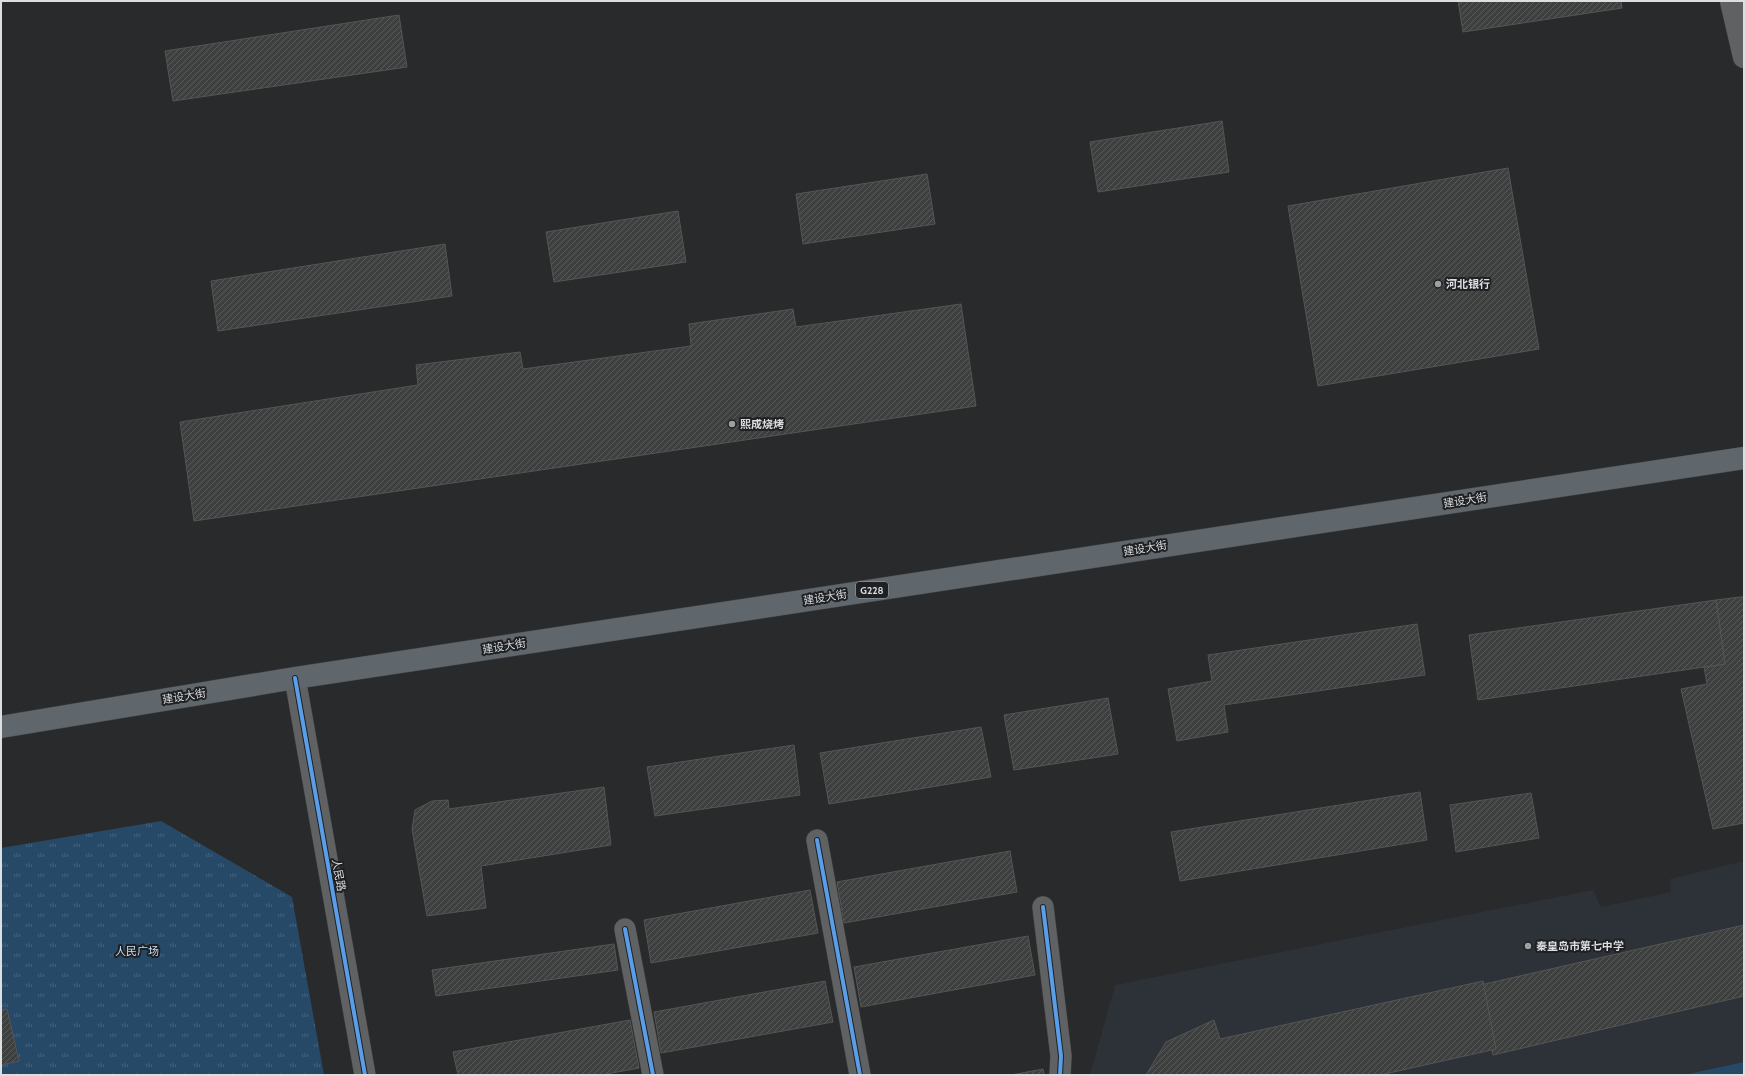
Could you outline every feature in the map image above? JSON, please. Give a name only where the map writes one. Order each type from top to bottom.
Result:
[{"type":"highway","name":"建设大街","points":[[1,727],[295,678],[1744,458]]},
{"type":"main road","points":[[1731,1],[1744,57]]},
{"type":"street","name":"人民路","points":[[295,678],[365,1075]]},
{"type":"street","points":[[817,840],[860,1075]]},
{"type":"street","points":[[1043,907],[1061,1056],[1060,1075]]},
{"type":"street","points":[[625,929],[653,1075]]},
{"type":"shaded area","name":"秦皇岛市第七中学","points":[[1744,861],[1744,1075],[1090,1075],[1115,985],[1593,890],[1601,907],[1671,892],[1670,879]]},
{"type":"green space","name":"人民广场","points":[[161,821],[292,897],[324,1075],[1,1075],[1,848]]},
{"type":"green space","points":[[1744,1062],[1744,1075],[1684,1075]]},
{"type":"building","points":[[1458,1],[1621,1],[1622,8],[1463,32]]},
{"type":"building","points":[[399,15],[407,67],[173,101],[165,51]]},
{"type":"building","points":[[1222,121],[1229,172],[1098,192],[1090,142]]},
{"type":"building","points":[[1508,168],[1539,349],[1318,386],[1288,206]]},
{"type":"building","points":[[927,174],[935,224],[803,244],[796,194]]},
{"type":"building","points":[[678,211],[686,262],[554,282],[546,232]]},
{"type":"building","points":[[445,244],[452,296],[218,331],[211,281]]},
{"type":"building","points":[[961,304],[976,406],[194,521],[180,422],[418,385],[416,365],[520,352],[523,369],[691,346],[689,324],[793,309],[796,327]]},
{"type":"building","points":[[1744,597],[1744,823],[1713,829],[1681,689],[1707,684],[1704,667],[1725,664],[1716,600]]},
{"type":"building","points":[[1716,600],[1725,664],[1478,700],[1469,635]]},
{"type":"building","points":[[1417,624],[1425,675],[1224,705],[1228,732],[1177,741],[1168,689],[1212,681],[1208,655]]},
{"type":"building","points":[[1108,698],[1118,754],[1014,770],[1004,715]]},
{"type":"building","points":[[981,727],[991,777],[829,804],[820,753]]},
{"type":"building","points":[[794,745],[800,795],[655,816],[647,767]]},
{"type":"building","points":[[604,787],[611,845],[481,866],[486,908],[427,916],[412,829],[415,810],[432,801],[448,800],[449,809]]},
{"type":"building","points":[[1420,792],[1427,840],[1180,881],[1171,832]]},
{"type":"building","points":[[1531,793],[1539,838],[1456,852],[1450,805]]},
{"type":"building","points":[[1010,851],[1017,892],[844,923],[837,882]]},
{"type":"building","points":[[810,890],[818,933],[651,963],[644,920]]},
{"type":"building","points":[[1744,925],[1744,996],[1493,1055],[1476,986]]},
{"type":"building","points":[[1028,936],[1035,975],[861,1007],[854,967]]},
{"type":"building","points":[[614,944],[618,970],[436,996],[432,970]]},
{"type":"building","points":[[825,981],[833,1022],[661,1053],[654,1012]]},
{"type":"building","points":[[1483,981],[1496,1049],[1380,1075],[1146,1075],[1166,1042],[1214,1020],[1220,1039]]},
{"type":"building","points":[[7,1009],[19,1061],[1,1065],[1,1010]]},
{"type":"building","points":[[630,1020],[639,1068],[601,1075],[458,1075],[453,1052]]},
{"type":"building","points":[[1043,1069],[1044,1075],[1011,1075]]},
{"type":"cycle path","points":[[295,678],[365,1075]]},
{"type":"cycle path","points":[[817,840],[860,1075]]},
{"type":"cycle path","points":[[1043,907],[1061,1056],[1060,1075]]},
{"type":"cycle path","points":[[625,929],[653,1075]]},
{"type":"place","name":"河北银行","points":[[1438,284]]},
{"type":"place","name":"熙成烧烤","points":[[732,424]]},
{"type":"place","name":"秦皇岛市第七中学","points":[[1528,946]]}]
